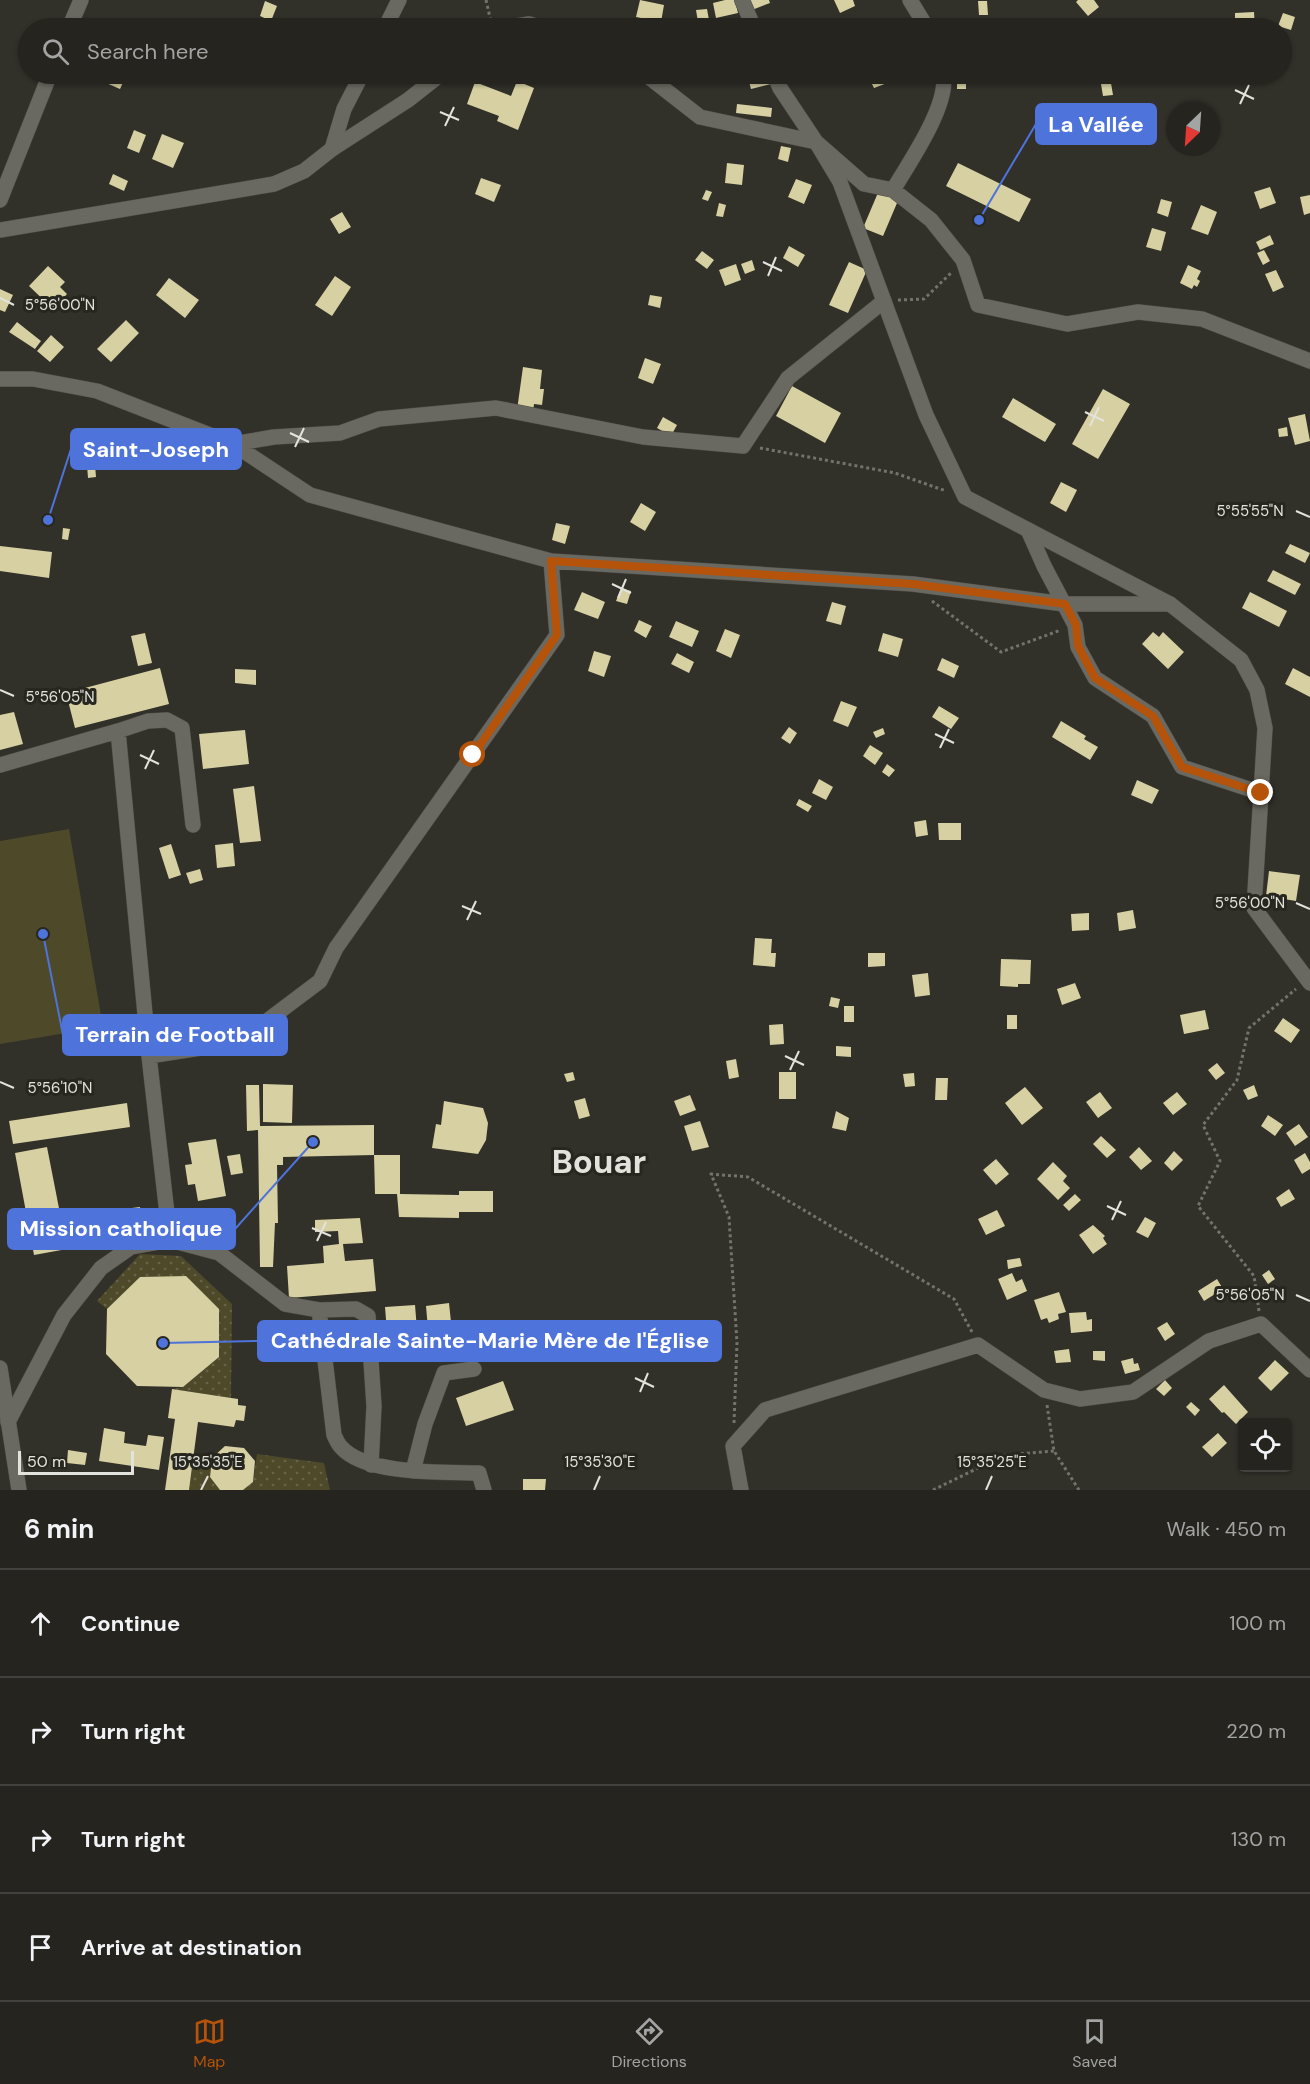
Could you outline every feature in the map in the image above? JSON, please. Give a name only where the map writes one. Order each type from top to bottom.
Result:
[{"type":"street","points":[[73,18],[81,0]]},
{"type":"street","points":[[390,18],[399,0]]},
{"type":"street","points":[[742,0],[750,18]]},
{"type":"street","points":[[910,0],[921,18]]},
{"type":"street","points":[[0,200],[46,84]]},
{"type":"street","points":[[332,149],[344,109],[357,84]]},
{"type":"street","points":[[0,230],[274,184],[304,171],[332,149],[408,100],[428,84]]},
{"type":"street","points":[[658,84],[700,117],[816,142],[864,184],[893,190],[931,220],[963,260],[978,305],[1067,324],[1138,312],[1202,319],[1310,361]]},
{"type":"street","points":[[778,84],[840,182],[926,415],[965,497],[1170,604],[1240,660],[1257,690],[1265,728],[1254,908],[1309,982]]},
{"type":"street","points":[[893,190],[939,107],[943,84]]},
{"type":"street","points":[[233,444],[274,437],[340,433],[379,419],[496,408],[643,437],[743,446],[788,378],[884,301]]},
{"type":"street","points":[[0,379],[33,380],[97,391],[233,444],[310,495],[551,561],[913,584],[1065,604],[1170,604]]},
{"type":"street","points":[[1028,530],[1044,566],[1076,625],[1078,646],[1095,678],[1153,716],[1182,767],[1261,793]]},
{"type":"street","points":[[149,1056],[239,1042],[320,981],[336,948],[557,635],[551,561]]},
{"type":"street","points":[[0,765],[148,721],[167,720],[182,728],[193,825]]},
{"type":"street","points":[[118,730],[149,1056],[170,1240]]},
{"type":"street","points":[[8,1422],[64,1315],[101,1268],[131,1247],[170,1240],[219,1253],[285,1304],[319,1310],[356,1309],[368,1316],[374,1406],[371,1465]]},
{"type":"street","points":[[319,1310],[333,1435],[342,1449],[371,1465],[413,1471],[478,1473],[484,1490]]},
{"type":"street","points":[[741,1490],[733,1446],[765,1410],[978,1345],[1044,1389],[1080,1399],[1133,1392],[1209,1341],[1262,1324],[1310,1370]]},
{"type":"street","points":[[0,1368],[19,1490]]},
{"type":"street","points":[[413,1471],[425,1424],[444,1373],[474,1369]]},
{"type":"path","points":[[486,0],[490,18]]},
{"type":"path","points":[[884,301],[924,299],[963,260]]},
{"type":"path","points":[[743,446],[774,449],[895,473],[965,497]]},
{"type":"path","points":[[913,584],[938,607],[1001,652],[1076,625]]},
{"type":"path","points":[[1262,1324],[1254,1275],[1198,1206],[1220,1161],[1203,1125],[1237,1080],[1249,1028],[1309,982]]},
{"type":"path","points":[[733,1446],[737,1343],[729,1217],[711,1174],[748,1177],[954,1299],[978,1345]]},
{"type":"path","points":[[1044,1389],[1054,1452],[1079,1490]]},
{"type":"path","points":[[933,1490],[1005,1455],[1054,1452]]},
{"type":"shaded area","points":[[69,829],[103,1027],[0,1044],[0,841]]},
{"type":"shaded area","points":[[140,1254],[181,1256],[232,1304],[231,1398],[172,1389],[183,1387],[219,1357],[107,1309],[97,1301]]},
{"type":"shaded area","points":[[194,1454],[212,1458],[210,1476],[220,1490],[189,1490]]},
{"type":"shaded area","points":[[257,1454],[324,1463],[330,1490],[243,1490],[253,1482]]},
{"type":"building","points":[[640,0],[664,5],[662,18],[636,17]]},
{"type":"building","points":[[735,0],[738,13],[716,18],[713,3]]},
{"type":"building","points":[[748,0],[769,0],[770,3],[752,10]]},
{"type":"building","points":[[834,0],[853,0],[855,6],[840,13]]},
{"type":"building","points":[[1094,0],[1099,7],[1088,16],[1076,2]]},
{"type":"building","points":[[265,1],[277,6],[272,18],[260,16]]},
{"type":"building","points":[[978,1],[987,1],[988,15],[979,15]]},
{"type":"building","points":[[707,9],[709,18],[697,18],[696,10]]},
{"type":"building","points":[[1254,12],[1254,18],[1235,18],[1235,13]]},
{"type":"building","points":[[1283,13],[1295,17],[1292,27],[1292,18],[1281,18]]},
{"type":"building","points":[[108,84],[122,84],[120,89]]},
{"type":"building","points":[[474,84],[480,84],[511,96],[516,84],[524,84],[534,88],[518,130],[497,121],[499,116],[467,104]]},
{"type":"building","points":[[750,84],[771,84],[751,89]]},
{"type":"building","points":[[872,84],[885,84],[874,88]]},
{"type":"building","points":[[957,84],[966,84],[966,89],[957,89]]},
{"type":"building","points":[[1101,84],[1111,84],[1113,95],[1103,96]]},
{"type":"building","points":[[737,104],[772,108],[771,117],[736,113]]},
{"type":"building","points":[[134,130],[146,135],[139,153],[127,148]]},
{"type":"building","points":[[162,134],[184,143],[173,168],[152,159]]},
{"type":"building","points":[[781,146],[791,148],[788,162],[778,159]]},
{"type":"building","points":[[727,163],[744,165],[742,185],[725,183]]},
{"type":"building","points":[[958,163],[1031,199],[1019,222],[946,186]]},
{"type":"building","points":[[113,174],[128,181],[124,191],[109,184]]},
{"type":"building","points":[[481,178],[501,185],[494,202],[475,194]]},
{"type":"building","points":[[796,179],[812,185],[804,204],[788,197]]},
{"type":"building","points":[[1270,187],[1276,203],[1260,209],[1254,192]]},
{"type":"building","points":[[880,188],[900,196],[883,236],[863,228]]},
{"type":"building","points":[[706,190],[712,192],[708,201],[702,199]]},
{"type":"building","points":[[1310,195],[1310,213],[1304,215],[1300,197]]},
{"type":"building","points":[[1161,199],[1172,202],[1168,217],[1157,213]]},
{"type":"building","points":[[719,203],[726,205],[723,217],[716,216]]},
{"type":"building","points":[[1201,205],[1217,212],[1208,235],[1191,229]]},
{"type":"building","points":[[342,212],[351,227],[339,234],[330,219]]},
{"type":"building","points":[[1152,228],[1166,232],[1161,251],[1146,247]]},
{"type":"building","points":[[1270,235],[1274,244],[1260,250],[1256,242]]},
{"type":"building","points":[[789,246],[805,255],[798,267],[783,258]]},
{"type":"building","points":[[1264,250],[1270,261],[1263,265],[1257,253]]},
{"type":"building","points":[[702,251],[714,260],[707,269],[695,260]]},
{"type":"building","points":[[752,260],[755,270],[745,274],[741,264]]},
{"type":"building","points":[[849,262],[867,270],[848,313],[829,305]]},
{"type":"building","points":[[736,264],[741,280],[725,286],[719,270]]},
{"type":"building","points":[[1188,265],[1201,271],[1197,279],[1200,281],[1197,287],[1194,285],[1192,289],[1180,283]]},
{"type":"building","points":[[48,266],[65,282],[60,287],[67,294],[53,309],[29,286]]},
{"type":"building","points":[[1276,270],[1284,287],[1273,292],[1265,274]]},
{"type":"building","points":[[335,276],[351,287],[332,316],[315,305]]},
{"type":"building","points":[[169,278],[199,300],[185,318],[156,295]]},
{"type":"building","points":[[0,289],[13,295],[5,312],[0,310]]},
{"type":"building","points":[[650,295],[662,297],[660,308],[648,305]]},
{"type":"building","points":[[126,320],[139,333],[111,362],[97,349]]},
{"type":"building","points":[[17,322],[41,341],[35,349],[9,332]]},
{"type":"building","points":[[51,335],[64,347],[50,362],[37,351]]},
{"type":"building","points":[[645,358],[661,364],[653,384],[638,378]]},
{"type":"building","points":[[523,367],[542,370],[540,389],[544,389],[542,405],[534,404],[533,412],[517,410]]},
{"type":"building","points":[[792,386],[841,413],[825,443],[776,416]]},
{"type":"building","points":[[1103,389],[1130,404],[1098,459],[1072,444]]},
{"type":"building","points":[[1013,398],[1056,424],[1045,442],[1002,417]]},
{"type":"building","points":[[1305,414],[1310,441],[1295,445],[1288,418]]},
{"type":"building","points":[[663,417],[677,425],[671,436],[657,428]]},
{"type":"building","points":[[1287,427],[1288,436],[1279,437],[1278,429]]},
{"type":"building","points":[[87,465],[95,465],[96,477],[88,478]]},
{"type":"building","points":[[1061,482],[1077,490],[1066,512],[1050,503]]},
{"type":"building","points":[[641,503],[656,512],[645,531],[630,522]]},
{"type":"building","points":[[556,523],[570,526],[565,544],[552,540]]},
{"type":"building","points":[[63,528],[70,529],[68,540],[62,539]]},
{"type":"building","points":[[1290,544],[1310,553],[1305,563],[1285,553]]},
{"type":"building","points":[[0,546],[52,552],[49,578],[0,571]]},
{"type":"building","points":[[1273,570],[1301,584],[1295,595],[1267,581]]},
{"type":"building","points":[[621,588],[631,591],[627,604],[616,601]]},
{"type":"building","points":[[582,592],[605,602],[598,619],[574,610]]},
{"type":"building","points":[[1250,592],[1287,611],[1279,627],[1242,608]]},
{"type":"building","points":[[832,602],[846,606],[841,625],[826,621]]},
{"type":"building","points":[[639,620],[652,626],[646,638],[634,631]]},
{"type":"building","points":[[676,621],[699,631],[692,647],[669,637]]},
{"type":"building","points":[[725,629],[740,635],[731,658],[716,651]]},
{"type":"building","points":[[1153,632],[1159,637],[1163,632],[1184,652],[1168,669],[1142,644]]},
{"type":"building","points":[[145,633],[152,663],[138,666],[131,636]]},
{"type":"building","points":[[883,633],[903,639],[898,657],[878,651]]},
{"type":"building","points":[[594,651],[611,656],[604,677],[588,671]]},
{"type":"building","points":[[677,653],[694,662],[689,673],[671,664]]},
{"type":"building","points":[[942,658],[959,666],[954,678],[937,670]]},
{"type":"building","points":[[160,668],[169,704],[75,728],[66,693]]},
{"type":"building","points":[[1293,668],[1310,677],[1310,697],[1285,684]]},
{"type":"building","points":[[235,669],[256,670],[256,685],[235,683]]},
{"type":"building","points":[[841,701],[857,707],[848,727],[833,721]]},
{"type":"building","points":[[939,706],[959,718],[951,729],[932,717]]},
{"type":"building","points":[[14,712],[23,744],[0,750],[0,715]]},
{"type":"building","points":[[1061,721],[1086,736],[1084,739],[1098,747],[1090,760],[1052,737]]},
{"type":"building","points":[[789,727],[797,733],[790,744],[781,738]]},
{"type":"building","points":[[883,728],[885,734],[876,738],[873,732]]},
{"type":"building","points":[[245,730],[249,764],[203,769],[199,734]]},
{"type":"building","points":[[870,745],[883,753],[875,765],[863,756]]},
{"type":"building","points":[[887,764],[895,770],[889,777],[882,772]]},
{"type":"building","points":[[819,779],[833,787],[826,800],[812,793]]},
{"type":"building","points":[[1137,780],[1159,790],[1152,804],[1131,795]]},
{"type":"building","points":[[254,786],[261,841],[240,843],[233,789]]},
{"type":"building","points":[[799,799],[812,806],[808,812],[796,805]]},
{"type":"building","points":[[926,820],[928,835],[916,837],[914,822]]},
{"type":"building","points":[[938,823],[961,823],[961,840],[939,840]]},
{"type":"building","points":[[233,843],[235,866],[217,868],[215,845]]},
{"type":"building","points":[[171,844],[181,875],[169,879],[159,848]]},
{"type":"building","points":[[200,869],[203,880],[190,884],[186,873]]},
{"type":"building","points":[[1269,871],[1300,875],[1296,901],[1266,896]]},
{"type":"building","points":[[1133,910],[1136,928],[1119,931],[1117,913]]},
{"type":"building","points":[[1089,913],[1089,930],[1072,931],[1071,914]]},
{"type":"building","points":[[755,938],[772,939],[771,953],[776,953],[775,967],[753,965]]},
{"type":"building","points":[[868,953],[885,953],[885,966],[868,967]]},
{"type":"building","points":[[1001,959],[1031,960],[1030,984],[1018,984],[1018,987],[1000,986]]},
{"type":"building","points":[[928,973],[930,995],[915,997],[912,975]]},
{"type":"building","points":[[1075,983],[1081,998],[1062,1005],[1057,989]]},
{"type":"building","points":[[831,997],[840,999],[838,1008],[829,1006]]},
{"type":"building","points":[[844,1006],[854,1006],[854,1022],[844,1022]]},
{"type":"building","points":[[1205,1010],[1209,1029],[1184,1034],[1180,1015]]},
{"type":"building","points":[[1007,1015],[1017,1015],[1017,1029],[1007,1029]]},
{"type":"building","points":[[1283,1018],[1300,1030],[1291,1043],[1274,1031]]},
{"type":"building","points":[[783,1024],[784,1044],[770,1045],[769,1025]]},
{"type":"building","points":[[836,1046],[851,1047],[851,1057],[836,1056]]},
{"type":"building","points":[[736,1059],[739,1077],[729,1079],[726,1061]]},
{"type":"building","points":[[1217,1063],[1225,1073],[1216,1080],[1208,1070]]},
{"type":"building","points":[[573,1072],[575,1080],[567,1082],[564,1074]]},
{"type":"building","points":[[779,1072],[796,1072],[796,1099],[779,1099]]},
{"type":"building","points":[[914,1073],[915,1086],[905,1087],[903,1074]]},
{"type":"building","points":[[936,1078],[948,1078],[947,1100],[935,1100]]},
{"type":"building","points":[[263,1084],[293,1085],[292,1123],[263,1122]]},
{"type":"building","points":[[246,1085],[259,1085],[260,1126],[374,1125],[374,1155],[283,1157],[283,1165],[277,1165],[278,1223],[275,1223],[273,1267],[260,1267],[258,1130],[247,1131]]},
{"type":"building","points":[[1254,1085],[1258,1096],[1248,1100],[1243,1090]]},
{"type":"building","points":[[1025,1087],[1043,1108],[1022,1125],[1005,1103]]},
{"type":"building","points":[[1100,1092],[1112,1108],[1098,1118],[1086,1102]]},
{"type":"building","points":[[1177,1092],[1187,1104],[1173,1115],[1163,1103]]},
{"type":"building","points":[[690,1095],[696,1110],[680,1116],[674,1101]]},
{"type":"building","points":[[585,1098],[590,1116],[579,1119],[574,1101]]},
{"type":"building","points":[[444,1101],[483,1108],[488,1123],[486,1140],[478,1154],[432,1148],[436,1124],[441,1125]]},
{"type":"building","points":[[127,1103],[130,1127],[13,1144],[9,1121]]},
{"type":"building","points":[[836,1111],[849,1118],[846,1131],[832,1128]]},
{"type":"building","points":[[1268,1115],[1283,1125],[1275,1136],[1261,1126]]},
{"type":"building","points":[[700,1121],[709,1147],[692,1151],[684,1126]]},
{"type":"building","points":[[1299,1124],[1308,1137],[1295,1146],[1286,1133]]},
{"type":"building","points":[[1101,1136],[1116,1150],[1107,1158],[1093,1144]]},
{"type":"building","points":[[216,1139],[226,1196],[198,1201],[195,1184],[188,1185],[185,1165],[192,1164],[188,1143]]},
{"type":"building","points":[[47,1147],[67,1249],[34,1255],[15,1153]]},
{"type":"building","points":[[1139,1147],[1152,1161],[1141,1170],[1129,1157]]},
{"type":"building","points":[[1174,1151],[1183,1160],[1172,1171],[1164,1163]]},
{"type":"building","points":[[1305,1153],[1310,1162],[1310,1169],[1302,1174],[1294,1160]]},
{"type":"building","points":[[240,1154],[243,1173],[231,1175],[227,1156]]},
{"type":"building","points":[[374,1155],[400,1155],[400,1194],[459,1195],[459,1191],[493,1191],[493,1212],[459,1212],[459,1218],[399,1217],[397,1194],[375,1194]]},
{"type":"building","points":[[996,1159],[1009,1174],[996,1185],[983,1170]]},
{"type":"building","points":[[1053,1162],[1067,1176],[1063,1181],[1070,1188],[1058,1200],[1037,1179]]},
{"type":"building","points":[[1289,1189],[1295,1199],[1281,1207],[1276,1198]]},
{"type":"building","points":[[1075,1194],[1081,1200],[1069,1211],[1063,1205]]},
{"type":"building","points":[[140,1207],[145,1236],[78,1244],[75,1215]]},
{"type":"building","points":[[997,1210],[1005,1226],[986,1235],[978,1219]]},
{"type":"building","points":[[1145,1217],[1156,1223],[1148,1238],[1136,1232]]},
{"type":"building","points":[[360,1218],[363,1243],[343,1244],[345,1261],[373,1259],[376,1291],[289,1298],[287,1266],[324,1263],[323,1246],[339,1244],[338,1231],[315,1232],[315,1220]]},
{"type":"building","points":[[1093,1225],[1105,1236],[1103,1238],[1107,1244],[1093,1254],[1079,1235]]},
{"type":"building","points":[[1020,1258],[1022,1266],[1008,1269],[1007,1260]]},
{"type":"building","points":[[1269,1270],[1275,1279],[1268,1284],[1262,1275]]},
{"type":"building","points":[[1012,1273],[1016,1282],[1022,1279],[1027,1291],[1007,1300],[998,1279]]},
{"type":"building","points":[[186,1276],[219,1309],[219,1357],[183,1387],[137,1386],[106,1354],[107,1309],[140,1277]]},
{"type":"building","points":[[1217,1279],[1223,1289],[1204,1301],[1198,1291]]},
{"type":"building","points":[[1059,1292],[1066,1312],[1058,1314],[1059,1319],[1049,1323],[1047,1318],[1041,1320],[1034,1300]]},
{"type":"building","points":[[449,1303],[454,1350],[430,1352],[426,1306]]},
{"type":"building","points":[[415,1305],[419,1354],[389,1356],[385,1307]]},
{"type":"building","points":[[1086,1312],[1087,1320],[1092,1319],[1092,1331],[1071,1333],[1069,1313]]},
{"type":"building","points":[[1167,1322],[1175,1334],[1165,1341],[1157,1328]]},
{"type":"building","points":[[1069,1349],[1071,1362],[1056,1363],[1054,1351]]},
{"type":"building","points":[[1093,1351],[1105,1351],[1105,1361],[1093,1360]]},
{"type":"building","points":[[1133,1358],[1134,1364],[1138,1363],[1140,1370],[1125,1374],[1121,1361]]},
{"type":"building","points":[[1275,1360],[1289,1373],[1271,1391],[1258,1378]]},
{"type":"building","points":[[1165,1380],[1172,1388],[1164,1396],[1156,1389]]},
{"type":"building","points":[[503,1381],[514,1410],[466,1426],[456,1398]]},
{"type":"building","points":[[1224,1385],[1248,1412],[1242,1418],[1238,1418],[1236,1424],[1209,1399]]},
{"type":"building","points":[[172,1389],[238,1399],[238,1405],[246,1406],[244,1421],[236,1420],[234,1427],[198,1422],[189,1490],[165,1490],[175,1419],[168,1418]]},
{"type":"building","points":[[1191,1402],[1200,1410],[1195,1416],[1186,1407]]},
{"type":"building","points":[[104,1428],[125,1432],[124,1443],[146,1446],[148,1435],[164,1437],[159,1470],[99,1461]]},
{"type":"building","points":[[1218,1433],[1227,1443],[1212,1457],[1202,1447]]},
{"type":"building","points":[[225,1446],[244,1448],[255,1461],[253,1482],[243,1490],[220,1490],[210,1477],[212,1458]]},
{"type":"building","points":[[68,1450],[87,1453],[85,1465],[67,1463]]},
{"type":"building","points":[[523,1479],[546,1479],[545,1490],[523,1490]]},
{"type":"place","name":"La Vallée","points":[[979,220]]},
{"type":"place","name":"Saint-Joseph","points":[[48,520]]},
{"type":"place","name":"Terrain de Football","points":[[43,934]]},
{"type":"place","name":"Mission catholique","points":[[313,1142]]},
{"type":"place","name":"Cathédrale Sainte-Marie Mère de l'Église","points":[[163,1343]]},
{"type":"district","name":"Bouar","points":[[599,1161]]},
{"type":"route","points":[[473,755],[557,635],[551,561],[913,584],[1065,604],[1076,625],[1078,646],[1095,678],[1153,716],[1182,767],[1261,793]]}]
